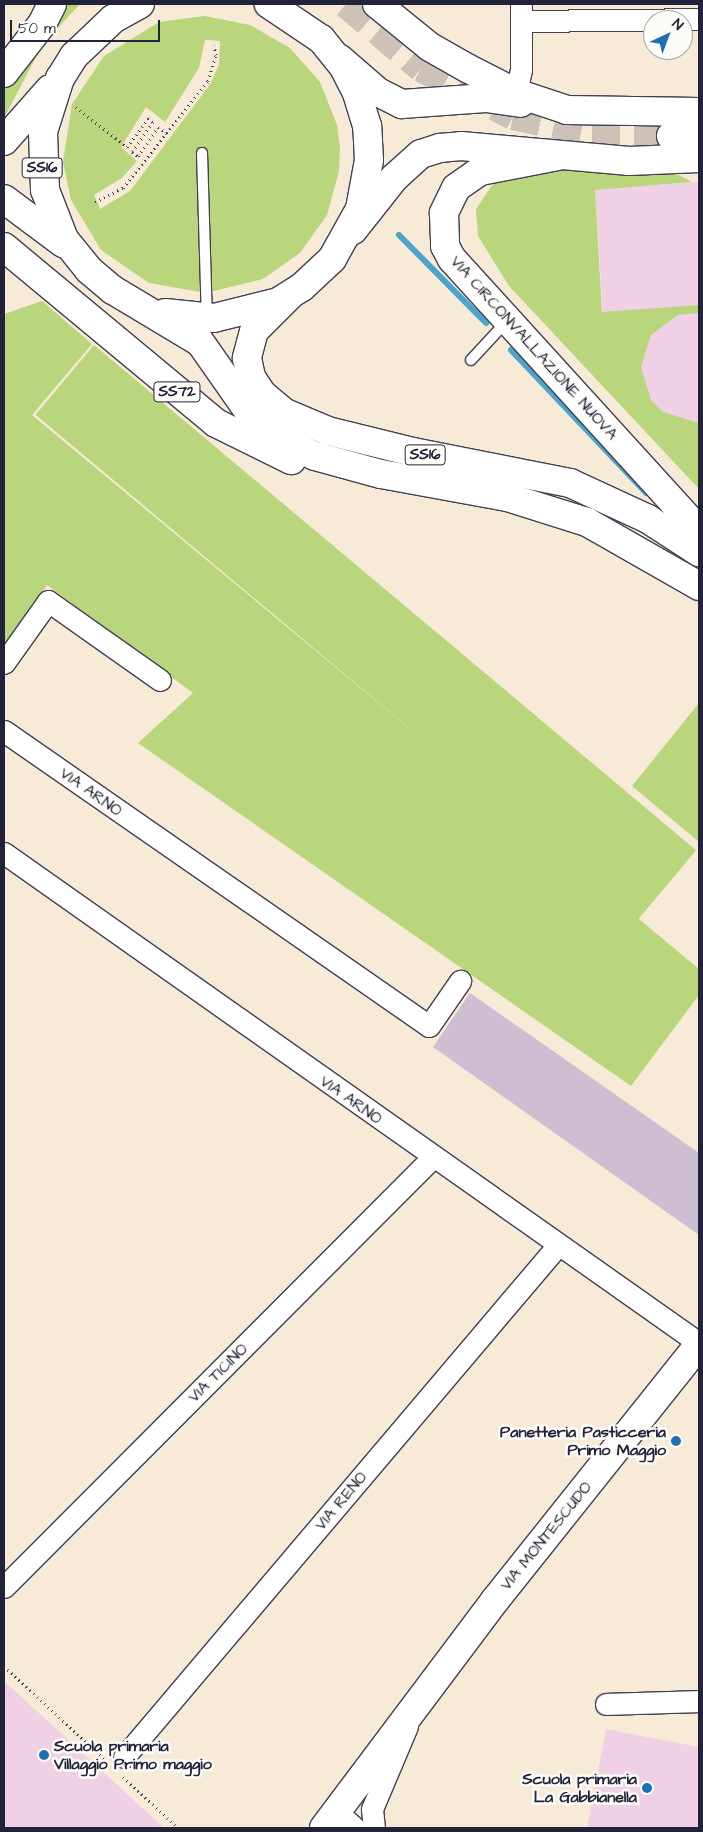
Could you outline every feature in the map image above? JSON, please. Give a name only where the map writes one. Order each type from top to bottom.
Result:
[{"type":"main road","points":[[4,73],[42,24],[52,4]]},
{"type":"main road","name":"SS16","points":[[140,4],[114,11],[86,41],[60,78],[48,107],[41,162],[56,222],[74,253],[113,290],[200,342],[237,398],[269,431],[315,456],[381,474],[507,496],[587,522],[699,586]]},
{"type":"main road","name":"SS16","points":[[269,4],[309,28],[333,52],[357,94],[369,141],[365,191],[343,244],[314,278],[289,296],[254,332],[247,358],[251,377],[262,394],[285,413],[328,431],[413,452],[570,483],[639,515],[699,552]]},
{"type":"main road","points":[[377,4],[430,47],[516,92],[567,110]]},
{"type":"main road","points":[[333,52],[378,92],[402,104],[486,98],[567,110],[627,113],[699,112]]},
{"type":"main road","points":[[4,141],[60,78]]},
{"type":"main road","points":[[671,136],[699,136]]},
{"type":"main road","points":[[343,244],[394,178],[420,154],[462,146],[629,161],[699,158]]},
{"type":"main road","name":"VIA CIRCONVALLAZIONE NUOVA","points":[[558,156],[480,171],[456,188],[444,213],[445,246],[452,259],[699,530]]},
{"type":"main road","points":[[4,199],[74,253]]},
{"type":"main road","name":"SS72","points":[[4,247],[216,424],[292,460],[322,469],[381,474]]},
{"type":"main road","name":"SS16","points":[[140,305],[170,315],[207,318],[258,310],[289,296]]},
{"type":"main road","name":"VIA MONTESCUDO","points":[[337,1823],[414,1706],[699,1344]]},
{"type":"street","points":[[516,92],[521,70],[521,12],[699,19]]},
{"type":"street","points":[[4,663],[48,601],[160,680]]},
{"type":"street","name":"VIA ARNO","points":[[4,731],[429,1026],[460,981]]},
{"type":"street","name":"VIA ARNO","points":[[4,853],[432,1158],[699,1344]]},
{"type":"street","name":"VIA TICINO","points":[[4,1587],[432,1158]]},
{"type":"street","name":"VIA RENO","points":[[118,1766],[558,1245]]},
{"type":"street","points":[[606,1704],[699,1701]]},
{"type":"street","name":"VIA MONTESCUDO","points":[[374,1828],[372,1810],[414,1706]]},
{"type":"lane","points":[[202,154],[207,318]]},
{"type":"lane","points":[[471,360],[508,320]]},
{"type":"path","points":[[95,202],[123,188],[208,81],[216,55],[214,44]]},
{"type":"path","points":[[72,104],[127,147],[148,118],[153,122],[132,152],[138,156],[158,127],[167,133]]},
{"type":"path","points":[[4,1666],[118,1766],[178,1828]]},
{"type":"shaded area","points":[[699,182],[699,462],[606,358],[595,189]]},
{"type":"shaded area","points":[[470,993],[699,1153],[699,1235],[433,1047]]},
{"type":"shaded area","name":"Scuola primaria Villaggio Primo maggio","points":[[4,1681],[164,1828],[4,1828]]},
{"type":"shaded area","name":"Scuola primaria La Gabbianella","points":[[606,1729],[699,1747],[699,1828],[587,1828]]},
{"type":"green space","points":[[60,4],[80,4],[43,44],[4,118],[4,86]]},
{"type":"green space","points":[[205,16],[250,25],[290,48],[320,82],[337,125],[340,148],[339,171],[327,215],[300,253],[263,279],[206,293],[149,283],[101,250],[71,200],[63,162],[72,104],[104,56],[159,22]],"holes":[[[205,40],[220,41],[219,64],[211,83],[130,191],[100,209],[94,195],[122,178],[137,161],[121,147],[146,107],[165,122],[199,68]]]},
{"type":"green space","points":[[588,167],[677,174],[692,182],[595,190],[602,312],[699,305],[699,313],[678,315],[651,335],[641,367],[651,400],[663,412],[699,423],[699,489],[509,286],[478,236],[476,209],[497,178],[521,170]]},
{"type":"green space","points":[[42,301],[92,344],[32,415],[699,969],[699,995],[631,1086],[138,743],[193,693],[47,585],[4,645],[4,314]]},
{"type":"green space","points":[[94,345],[696,850],[638,920],[36,415]]},
{"type":"green space","points":[[699,703],[699,842],[632,786]]},
{"type":"waterway","points":[[399,235],[486,323]]},
{"type":"waterway","points":[[511,350],[646,493]]},
{"type":"tunnel","points":[[346,4],[421,68],[513,116],[592,133],[671,136]]},
{"type":"place","name":"Panetteria Pasticceria Primo Maggio","points":[[676,1441]]},
{"type":"place","name":"Scuola primaria Villaggio Primo maggio","points":[[44,1755]]},
{"type":"place","name":"Scuola primaria La Gabbianella","points":[[647,1788]]}]
